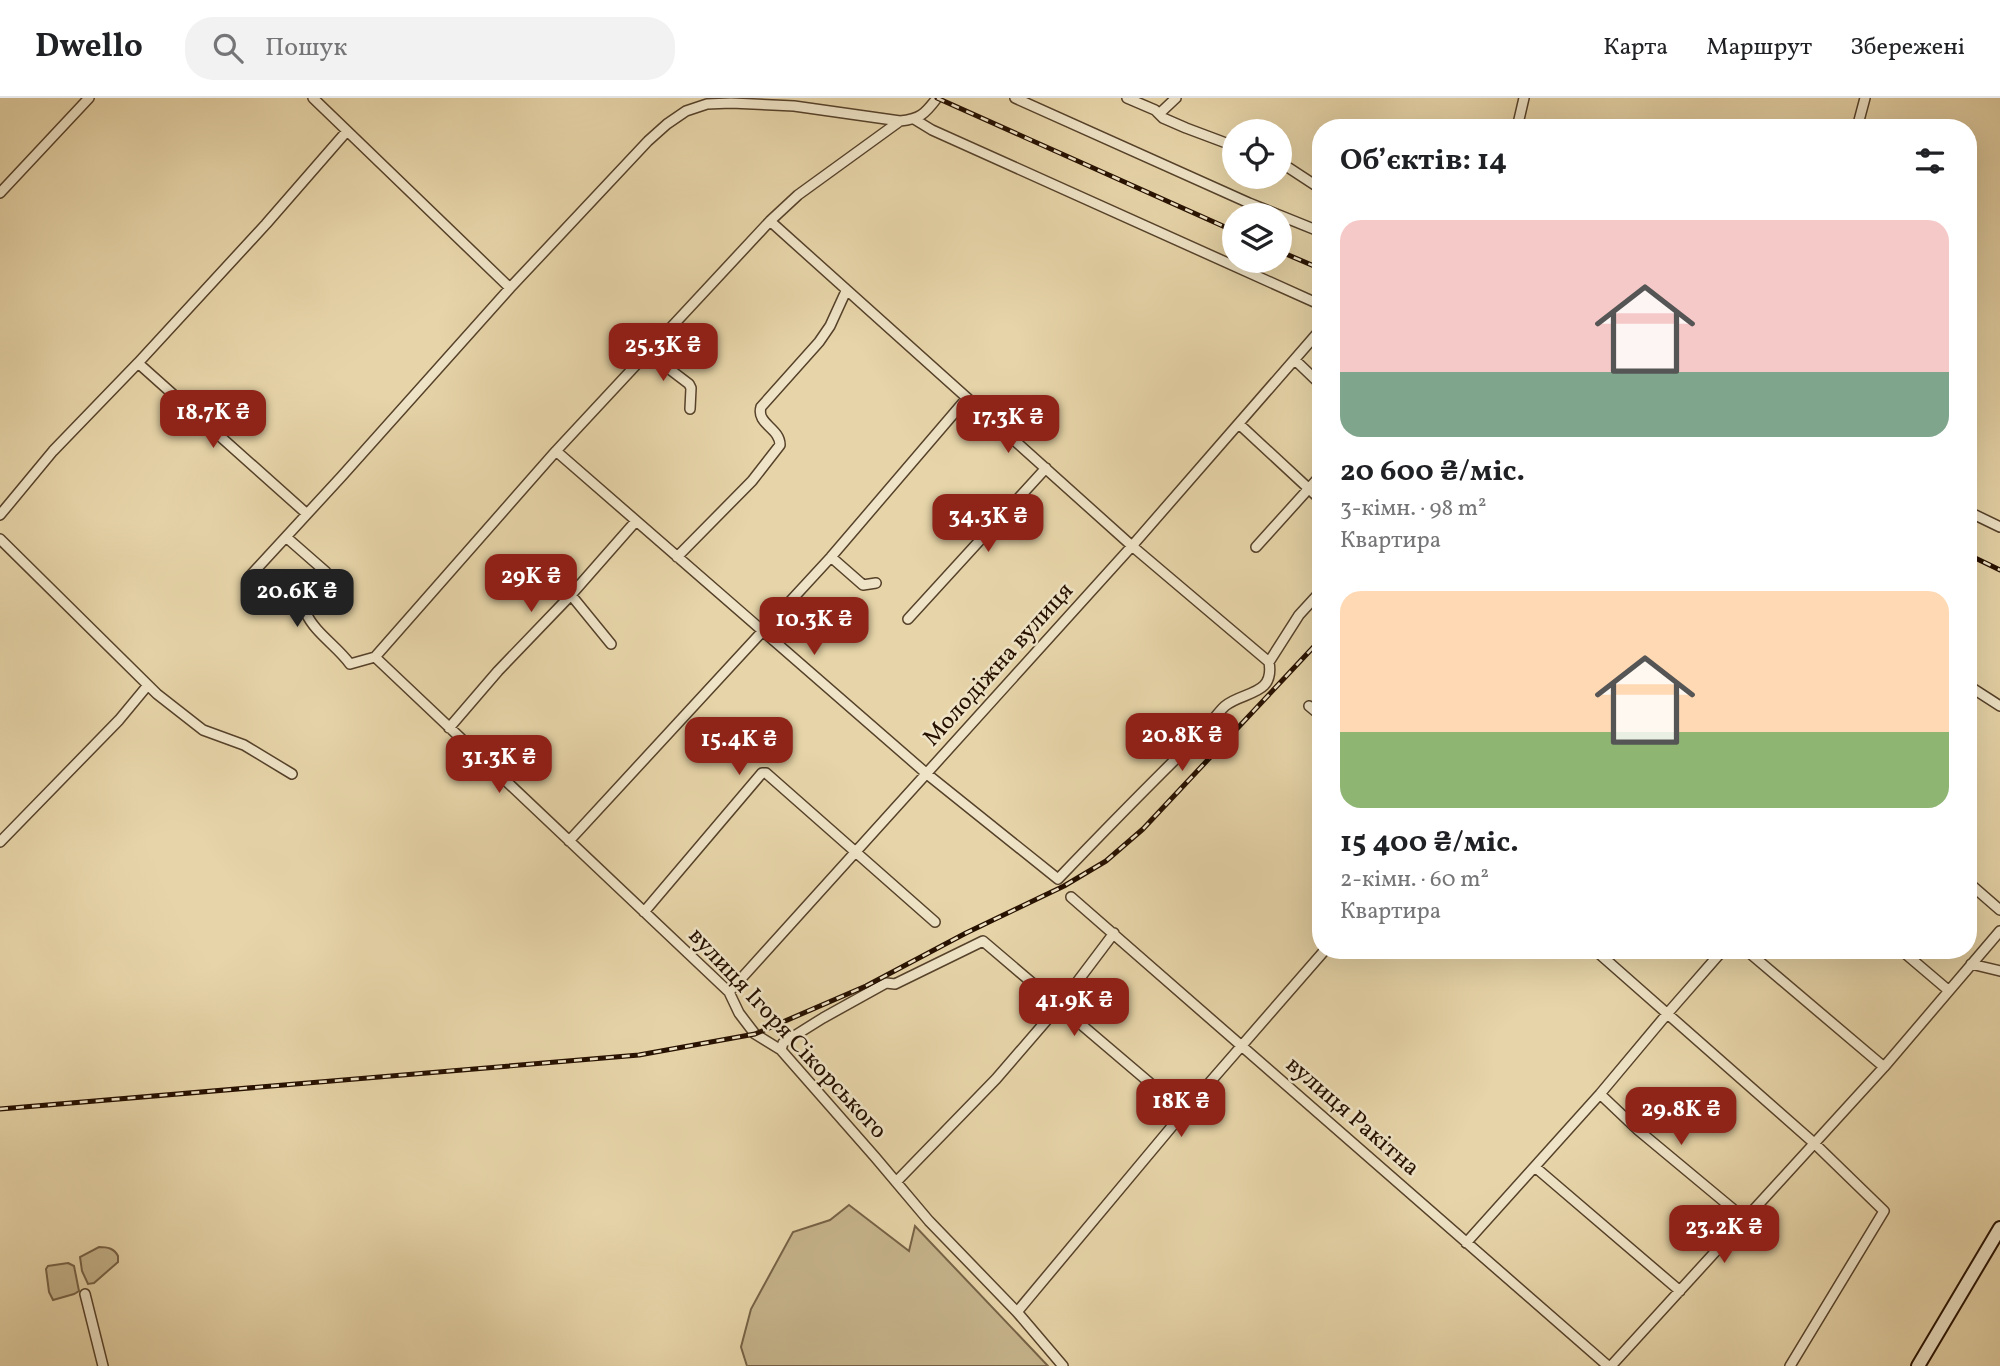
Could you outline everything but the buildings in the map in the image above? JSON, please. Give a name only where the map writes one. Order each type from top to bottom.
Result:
[{"type":"main road","points":[[1918,1366],[2000,1228]]},
{"type":"street","points":[[0,193],[89,98]]},
{"type":"street","points":[[313,98],[510,288]]},
{"type":"street","points":[[249,577],[510,288],[667,124],[686,111],[707,104],[794,106],[900,121],[914,119],[926,113],[937,98]]},
{"type":"street","points":[[1015,98],[1312,228]]},
{"type":"street","points":[[1127,98],[1155,110],[1163,118],[1222,142]]},
{"type":"street","points":[[1159,114],[1176,98]]},
{"type":"street","points":[[1519,119],[1524,98]]},
{"type":"street","points":[[1859,119],[1865,98]]},
{"type":"street","points":[[914,119],[944,136],[1312,301]]},
{"type":"street","points":[[286,537],[326,572],[319,599],[306,613],[310,621],[350,664],[375,657],[556,450],[769,221],[798,195],[900,121]]},
{"type":"street","points":[[0,515],[53,451],[266,224],[347,131]]},
{"type":"street","points":[[1292,170],[1312,183]]},
{"type":"street","points":[[769,221],[1132,546],[1269,662]]},
{"type":"street","points":[[677,557],[752,481],[780,445],[777,434],[759,414],[761,407],[831,326],[846,291]]},
{"type":"street","name":"Молодіжна вулиця","points":[[729,992],[1132,546],[1312,340]]},
{"type":"street","points":[[648,352],[689,384],[690,409]]},
{"type":"street","points":[[1295,360],[1312,376]]},
{"type":"street","points":[[138,363],[307,514]]},
{"type":"street","points":[[569,841],[831,557],[967,398]]},
{"type":"street","points":[[1239,424],[1312,491]]},
{"type":"street","points":[[556,450],[927,774],[1058,879],[1127,806],[1209,726],[1226,705],[1250,695],[1267,682],[1269,662],[1299,615],[1312,601]]},
{"type":"street","points":[[908,619],[1045,468]]},
{"type":"street","points":[[1256,547],[1312,483]]},
{"type":"street","points":[[1977,516],[2000,527]]},
{"type":"street","points":[[449,727],[498,671],[571,596],[636,521]]},
{"type":"street","points":[[0,540],[148,685],[203,730],[244,745],[292,774]]},
{"type":"street","points":[[831,557],[864,589],[876,583]]},
{"type":"street","points":[[571,596],[611,644]]},
{"type":"street","name":"вулиця Ігоря Сікорського","points":[[375,657],[729,992],[738,1013],[755,1034],[781,1050],[929,1221],[1017,1312],[1063,1366]]},
{"type":"street","points":[[0,842],[119,720],[148,685]]},
{"type":"street","points":[[1977,691],[2000,706]]},
{"type":"street","points":[[644,912],[762,773],[766,773],[935,922]]},
{"type":"street","points":[[1977,890],[2000,910]]},
{"type":"street","name":"вулиця Ракітна","points":[[1072,897],[1610,1366]]},
{"type":"street","points":[[1977,957],[2000,931]]},
{"type":"street","points":[[896,1182],[996,1079],[1059,1006],[1114,933]]},
{"type":"street","points":[[781,1050],[783,1043],[886,983],[895,984],[983,942],[1184,1112]]},
{"type":"street","points":[[1017,1312],[1184,1112],[1317,959]]},
{"type":"street","points":[[1605,959],[1814,1143],[1884,1211],[1790,1366]]},
{"type":"street","points":[[1466,1243],[1600,1094],[1715,959]]},
{"type":"street","points":[[1757,959],[1884,1067]]},
{"type":"street","points":[[1912,959],[1948,990]]},
{"type":"street","points":[[1610,1366],[1884,1067],[1975,959]]},
{"type":"street","points":[[1971,964],[2000,971]]},
{"type":"street","points":[[1600,1094],[1638,1130],[1745,1219]]},
{"type":"street","points":[[1535,1167],[1680,1291]]},
{"type":"street","points":[[85,1294],[103,1366]]},
{"type":"shaded area","points":[[849,1205],[909,1251],[915,1226],[1048,1366],[747,1366],[741,1347],[751,1309],[793,1232],[830,1220]]},
{"type":"shaded area","points":[[99,1247],[114,1251],[118,1262],[94,1283],[88,1284],[80,1257]]},
{"type":"shaded area","points":[[68,1263],[74,1266],[79,1291],[53,1300],[49,1292],[46,1269],[48,1266]]},
{"type":"railway","points":[[937,98],[1222,226]]},
{"type":"railway","points":[[1292,257],[1312,265]]},
{"type":"railway","points":[[1977,559],[2000,570]]},
{"type":"railway","points":[[0,1109],[639,1055],[755,1034],[866,986],[966,933],[1064,886],[1106,861],[1143,829],[1312,649]]}]
